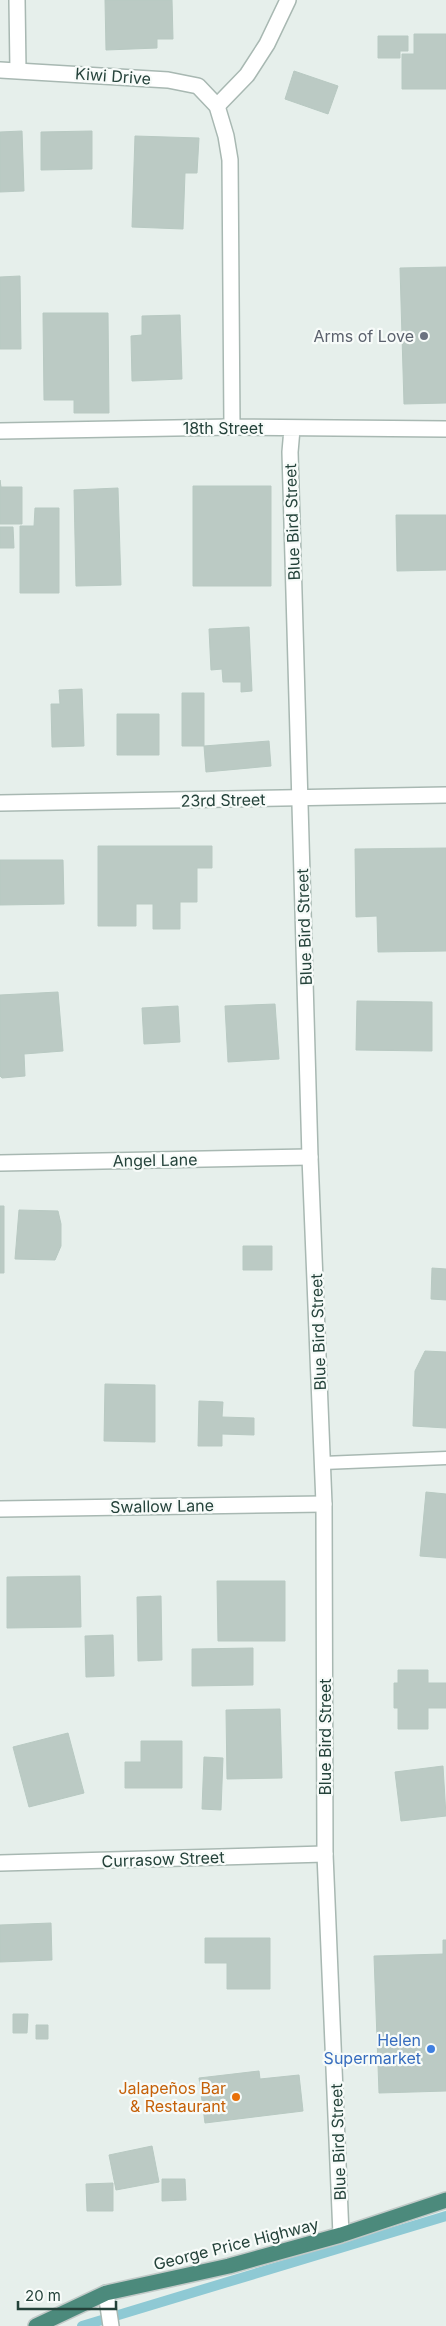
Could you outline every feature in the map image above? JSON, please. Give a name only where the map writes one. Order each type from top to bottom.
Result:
[{"type":"highway","name":"George Price Highway","points":[[36,2326],[106,2293],[229,2266],[341,2235],[446,2200]]},
{"type":"street","points":[[17,0],[18,70]]},
{"type":"street","points":[[232,427],[230,160],[218,106],[247,75],[266,44],[288,0]]},
{"type":"street","name":"Kiwi Drive","points":[[0,70],[168,80],[198,86],[218,106]]},
{"type":"street","name":"18th Street","points":[[0,431],[232,427],[446,429]]},
{"type":"street","name":"Blue Bird Street","points":[[292,429],[290,452],[310,1157],[324,1504],[325,1854],[341,2235]]},
{"type":"street","name":"23rd Street","points":[[0,802],[446,794]]},
{"type":"street","name":"Angel Lane","points":[[0,1163],[310,1157]]},
{"type":"street","name":"Swallow Lane","points":[[0,1508],[324,1504]]},
{"type":"street","name":"Currasow Street","points":[[0,1863],[325,1854]]},
{"type":"street","points":[[106,2293],[111,2326]]},
{"type":"lane","points":[[323,1463],[446,1458]]},
{"type":"building","points":[[105,0],[172,0],[173,39],[157,39],[157,48],[106,50]]},
{"type":"building","points":[[414,34],[446,34],[446,89],[402,89],[402,54],[414,54]]},
{"type":"building","points":[[378,36],[408,36],[408,51],[400,51],[400,58],[378,58]]},
{"type":"building","points":[[294,71],[338,86],[328,114],[285,99]]},
{"type":"building","points":[[22,131],[24,191],[0,192],[0,132]]},
{"type":"building","points":[[92,131],[92,169],[41,170],[41,132]]},
{"type":"building","points":[[135,136],[199,138],[197,173],[185,173],[183,229],[132,227]]},
{"type":"building","name":"Arms of Love","points":[[446,267],[446,403],[404,404],[400,268]]},
{"type":"building","points":[[20,276],[21,349],[0,349],[0,277]]},
{"type":"building","points":[[43,313],[108,313],[109,413],[74,413],[74,400],[44,400]]},
{"type":"building","points":[[180,315],[182,379],[132,381],[131,336],[142,335],[142,316]]},
{"type":"building","points":[[0,480],[1,487],[22,487],[22,524],[0,524]]},
{"type":"building","points":[[193,486],[271,486],[271,586],[193,586]]},
{"type":"building","points":[[118,488],[121,585],[76,586],[74,490]]},
{"type":"building","points":[[35,508],[59,508],[59,593],[20,593],[20,526],[34,526]]},
{"type":"building","points":[[396,515],[446,515],[446,570],[397,571]]},
{"type":"building","points":[[0,527],[13,527],[14,548],[0,548]]},
{"type":"building","points":[[249,627],[252,691],[241,692],[241,682],[223,682],[222,669],[211,670],[209,629]]},
{"type":"building","points":[[82,689],[84,746],[52,747],[51,704],[60,704],[59,690]]},
{"type":"building","points":[[182,693],[204,693],[204,746],[182,746]]},
{"type":"building","points":[[117,714],[159,714],[159,755],[117,755]]},
{"type":"building","points":[[269,741],[271,766],[206,772],[204,746]]},
{"type":"building","points":[[98,846],[212,846],[212,868],[197,868],[197,902],[180,902],[180,929],[153,929],[153,904],[136,904],[136,926],[98,926]]},
{"type":"building","points":[[446,848],[446,951],[378,952],[377,916],[356,917],[355,849]]},
{"type":"building","points":[[0,860],[63,860],[64,904],[0,905]]},
{"type":"building","points":[[58,992],[63,1051],[24,1054],[25,1076],[2,1078],[0,1076],[0,995]]},
{"type":"building","points":[[357,1001],[432,1002],[432,1051],[356,1050]]},
{"type":"building","points":[[275,1004],[279,1059],[228,1062],[225,1006]]},
{"type":"building","points":[[178,1006],[180,1042],[144,1044],[142,1008]]},
{"type":"building","points":[[0,1206],[4,1206],[4,1273],[0,1273]]},
{"type":"building","points":[[19,1210],[58,1211],[61,1224],[61,1246],[55,1260],[15,1259]]},
{"type":"building","points":[[243,1246],[272,1246],[272,1270],[243,1270]]},
{"type":"building","points":[[432,1268],[446,1269],[446,1300],[431,1299]]},
{"type":"building","points":[[425,1351],[446,1352],[446,1428],[413,1426],[415,1371]]},
{"type":"building","points":[[105,1384],[155,1385],[155,1442],[104,1441]]},
{"type":"building","points":[[199,1401],[223,1402],[222,1417],[254,1418],[254,1435],[222,1434],[222,1446],[198,1446]]},
{"type":"building","points":[[426,1492],[446,1494],[446,1558],[420,1556]]},
{"type":"building","points":[[80,1576],[81,1627],[7,1628],[7,1577]]},
{"type":"building","points":[[217,1581],[285,1581],[285,1641],[218,1641]]},
{"type":"building","points":[[161,1596],[162,1660],[138,1661],[137,1597]]},
{"type":"building","points":[[113,1635],[114,1676],[86,1677],[85,1636]]},
{"type":"building","points":[[253,1648],[253,1685],[192,1686],[192,1649]]},
{"type":"building","points":[[398,1670],[428,1670],[428,1683],[446,1683],[446,1708],[428,1708],[428,1729],[398,1729],[398,1708],[394,1708],[394,1683],[398,1683]]},
{"type":"building","points":[[280,1709],[282,1778],[227,1779],[226,1710]]},
{"type":"building","points":[[68,1733],[84,1793],[29,1807],[13,1747]]},
{"type":"building","points":[[141,1741],[182,1741],[182,1788],[125,1788],[125,1762],[141,1762]]},
{"type":"building","points":[[204,1757],[223,1758],[221,1810],[202,1809]]},
{"type":"building","points":[[443,1766],[446,1816],[401,1821],[395,1772]]},
{"type":"building","points":[[51,1923],[52,1960],[0,1962],[0,1925]]},
{"type":"building","points":[[205,1938],[270,1938],[270,1989],[227,1989],[227,1963],[205,1963]]},
{"type":"building","points":[[443,1940],[446,1940],[446,2091],[379,2093],[374,1956],[443,1954]]},
{"type":"building","points":[[13,2014],[28,2014],[27,2033],[13,2033]]},
{"type":"building","points":[[36,2025],[48,2025],[48,2039],[36,2039]]},
{"type":"building","points":[[259,2071],[260,2079],[299,2075],[303,2111],[205,2123],[199,2078]]},
{"type":"building","points":[[152,2146],[159,2182],[116,2190],[109,2155]]},
{"type":"building","points":[[162,2179],[185,2179],[186,2200],[162,2201]]},
{"type":"building","points":[[113,2183],[113,2211],[87,2211],[86,2184]]},
{"type":"waterway","points":[[82,2326],[446,2216]]},
{"type":"place","name":"Arms of Love","points":[[424,336]]},
{"type":"place","name":"Helen Supermarket","points":[[431,2049]]},
{"type":"place","name":"Jalapeños Bar & Restaurant","points":[[236,2097]]}]
